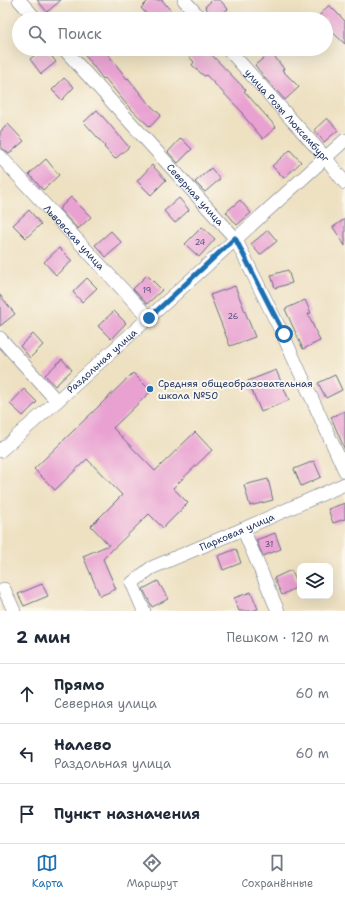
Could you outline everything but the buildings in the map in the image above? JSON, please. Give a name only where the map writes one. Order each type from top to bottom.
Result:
[{"type":"street","points":[[19,0],[30,12]]},
{"type":"street","points":[[184,0],[195,12]]},
{"type":"street","name":"Северная улица","points":[[70,56],[235,238],[284,334],[345,471]]},
{"type":"street","name":"улица Розы Люксембург","points":[[234,56],[325,157],[345,183]]},
{"type":"street","name":"Раздольная улица","points":[[0,451],[345,140]]},
{"type":"street","name":"Львовская улица","points":[[0,156],[149,318]]},
{"type":"street","points":[[0,338],[57,401]]},
{"type":"street","name":"Парковая улица","points":[[144,611],[132,583],[151,568],[345,484]]},
{"type":"street","points":[[243,529],[278,611]]},
{"type":"street","points":[[4,588],[14,611]]},
{"type":"place","name":"Средняя общеобразовательная школа №50","points":[[150,389]]},
{"type":"route","points":[[149,318],[235,238],[284,334]]}]
